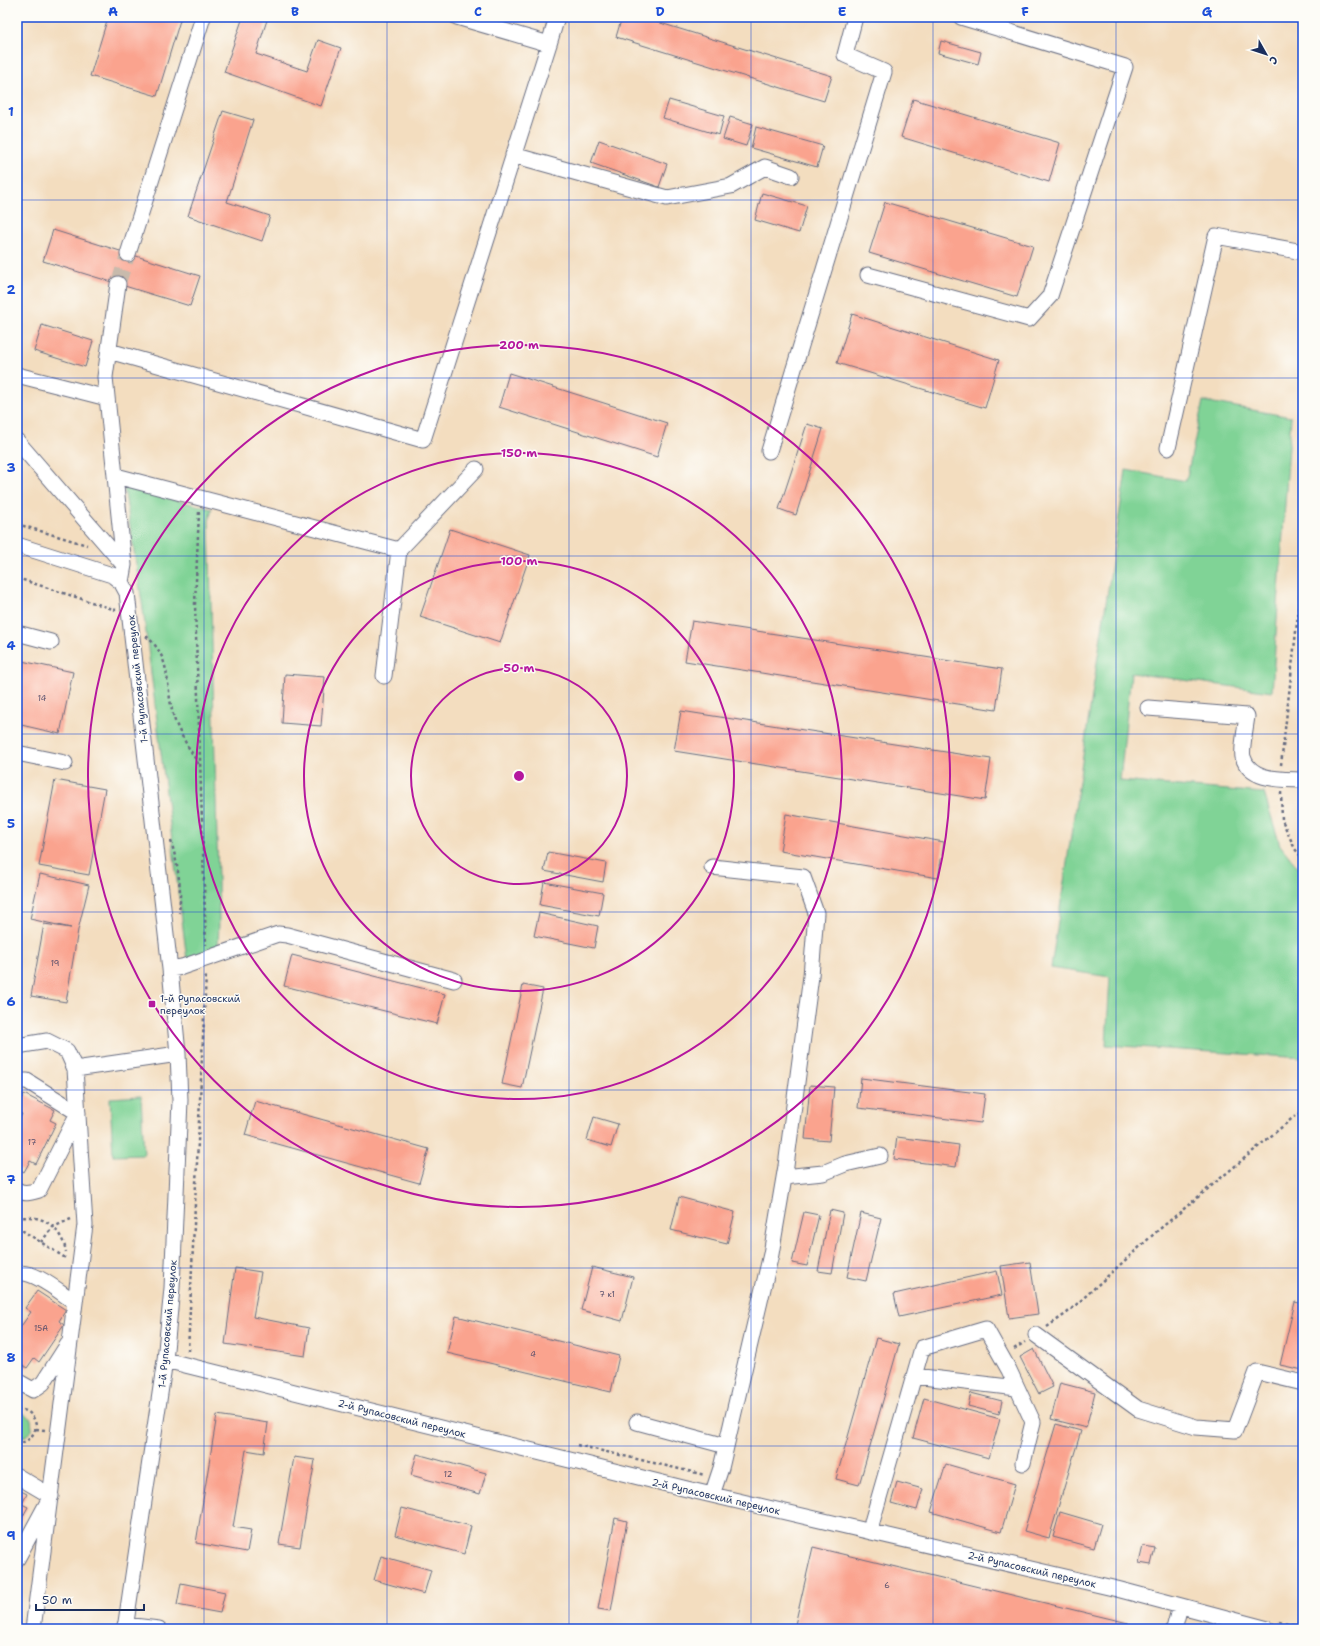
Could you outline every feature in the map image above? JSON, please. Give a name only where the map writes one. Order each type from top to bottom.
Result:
[{"type":"street","points":[[128,254],[203,17]]},
{"type":"street","points":[[457,17],[549,44]]},
{"type":"street","points":[[109,351],[423,440],[557,17]]},
{"type":"street","points":[[769,451],[884,72],[845,55],[855,17]]},
{"type":"street","points":[[868,275],[1029,319],[1050,296],[1125,67],[960,17]]},
{"type":"street","points":[[514,155],[667,198],[731,186],[765,167],[791,176]]},
{"type":"street","points":[[1168,448],[1216,236],[1303,252]]},
{"type":"street","points":[[17,545],[107,573],[121,582],[124,564],[105,377],[118,284]]},
{"type":"street","points":[[17,375],[107,398]]},
{"type":"street","points":[[17,441],[124,564]]},
{"type":"street","points":[[384,676],[399,550],[476,469]]},
{"type":"street","points":[[116,476],[399,550]]},
{"type":"street","name":"1-й Рупасовский переулок","points":[[121,582],[125,587],[128,599],[170,969],[178,1054],[180,1100],[180,1143],[172,1288],[165,1360],[125,1627]]},
{"type":"street","points":[[17,633],[51,642]]},
{"type":"street","points":[[1148,708],[1247,716],[1243,757],[1251,769],[1265,777],[1303,780]]},
{"type":"street","points":[[17,752],[65,763]]},
{"type":"street","points":[[712,867],[803,877],[816,913],[811,976],[784,1178],[771,1254],[726,1446],[712,1495]]},
{"type":"street","points":[[170,969],[206,959],[268,937],[287,935],[454,980]]},
{"type":"street","points":[[17,1046],[47,1041],[67,1051],[75,1069],[85,1217],[51,1496],[33,1629]]},
{"type":"street","points":[[75,1069],[178,1054]]},
{"type":"street","points":[[17,1081],[27,1082],[78,1113]]},
{"type":"street","points":[[17,1190],[20,1192],[29,1193],[39,1190],[78,1113]]},
{"type":"street","points":[[784,1178],[822,1173],[845,1164],[880,1156]]},
{"type":"street","points":[[17,1274],[22,1272],[31,1273],[75,1302]]},
{"type":"street","points":[[871,1532],[874,1516],[922,1348],[986,1329],[1033,1422],[1023,1463]]},
{"type":"street","points":[[1036,1335],[1138,1409],[1196,1427],[1235,1430],[1257,1372],[1303,1383]]},
{"type":"street","points":[[17,1381],[33,1390],[43,1383],[70,1340]]},
{"type":"street","name":"2-й Рупасовский переулок","points":[[165,1360],[712,1495],[1262,1626]]},
{"type":"street","points":[[914,1376],[1017,1388]]},
{"type":"street","points":[[637,1422],[726,1446]]},
{"type":"street","points":[[17,1476],[51,1496]]},
{"type":"street","points":[[17,1559],[51,1496]]},
{"type":"street","points":[[1174,1629],[1180,1606]]},
{"type":"street","points":[[125,1627],[159,1629]]},
{"type":"path","points":[[187,1353],[206,959],[195,604],[199,498]]},
{"type":"path","points":[[17,524],[89,546],[103,540]]},
{"type":"path","points":[[1303,569],[1281,761],[1282,820],[1295,849],[1303,859]]},
{"type":"path","points":[[17,578],[118,611]]},
{"type":"path","points":[[142,633],[156,644],[162,653],[171,706],[176,722],[200,767]]},
{"type":"path","points":[[1002,1358],[1067,1313],[1155,1233],[1295,1116],[1303,1112]]},
{"type":"path","points":[[17,1217],[36,1218],[53,1227],[61,1236],[66,1248],[67,1258]]},
{"type":"path","points":[[41,1242],[53,1227],[74,1218],[85,1217]]},
{"type":"path","points":[[17,1232],[18,1228],[80,1266]]},
{"type":"path","points":[[17,1410],[26,1411],[31,1414],[36,1426],[32,1437],[27,1441],[17,1443]]},
{"type":"path","points":[[569,1443],[699,1475],[718,1478]]},
{"type":"path","points":[[1262,1626],[1303,1627]]},
{"type":"green space","points":[[1203,401],[1291,417],[1272,692],[1131,673],[1120,781],[1264,793],[1280,845],[1303,874],[1303,1058],[1106,1045],[1110,977],[1051,968],[1126,470],[1186,481]]},
{"type":"green space","points":[[124,487],[212,509],[209,521],[219,920],[218,950],[187,960],[143,609]]},
{"type":"green space","points":[[141,1096],[144,1155],[113,1156],[110,1098]]},
{"type":"green space","points":[[17,1413],[23,1413],[31,1419],[32,1429],[26,1436],[17,1437]]},
{"type":"building","points":[[108,17],[181,17],[157,96],[90,76]]},
{"type":"building","points":[[243,17],[268,17],[256,54],[307,71],[318,40],[341,48],[321,106],[224,72]]},
{"type":"building","points":[[622,17],[641,17],[832,76],[824,101],[616,37]]},
{"type":"building","points":[[941,41],[981,52],[978,64],[938,53]]},
{"type":"building","points":[[913,99],[1060,143],[1049,182],[901,137]]},
{"type":"building","points":[[669,100],[724,116],[719,135],[663,118]]},
{"type":"building","points":[[223,111],[253,120],[227,202],[270,216],[262,241],[188,216]]},
{"type":"building","points":[[730,117],[753,124],[746,146],[723,139]]},
{"type":"building","points":[[756,127],[823,146],[817,167],[751,148]]},
{"type":"building","points":[[599,140],[667,164],[659,187],[591,163]]},
{"type":"building","points":[[762,193],[807,206],[799,233],[755,220]]},
{"type":"building","points":[[885,202],[1033,246],[1017,297],[869,253]]},
{"type":"building","points":[[53,230],[200,276],[190,306],[43,261]]},
{"type":"building","points":[[852,314],[999,360],[985,408],[837,363]]},
{"type":"building","points":[[42,325],[93,341],[85,367],[34,351]]},
{"type":"building","points":[[509,373],[667,423],[657,457],[499,407]]},
{"type":"building","points":[[807,424],[823,429],[796,515],[779,509]]},
{"type":"building","points":[[450,529],[530,555],[500,643],[420,617]]},
{"type":"building","points":[[692,621],[1002,669],[996,710],[685,661]]},
{"type":"building","points":[[17,660],[73,672],[60,734],[17,724]]},
{"type":"building","points":[[285,674],[325,677],[321,726],[282,723]]},
{"type":"building","points":[[681,711],[991,759],[985,800],[674,751]]},
{"type":"building","points":[[55,780],[105,789],[89,875],[39,866]]},
{"type":"building","points":[[786,814],[944,842],[938,878],[780,851]]},
{"type":"building","points":[[548,852],[606,863],[603,882],[544,871]]},
{"type":"building","points":[[40,874],[89,885],[78,930],[66,1002],[31,996],[44,924],[71,928],[30,919]]},
{"type":"building","points":[[544,882],[603,893],[599,916],[540,905]]},
{"type":"building","points":[[539,913],[598,926],[594,948],[534,936]]},
{"type":"building","points":[[292,955],[445,994],[437,1024],[284,986]]},
{"type":"building","points":[[523,985],[543,989],[522,1088],[502,1084]]},
{"type":"building","points":[[861,1078],[985,1094],[981,1123],[858,1108]]},
{"type":"building","points":[[810,1085],[834,1087],[829,1141],[805,1139]]},
{"type":"building","points":[[24,1094],[55,1110],[50,1120],[56,1123],[36,1164],[30,1161],[24,1172],[17,1168],[17,1124],[22,1114],[17,1112],[17,1107]]},
{"type":"building","points":[[255,1101],[429,1149],[419,1183],[245,1135]]},
{"type":"building","points":[[594,1117],[618,1124],[611,1147],[587,1140]]},
{"type":"building","points":[[897,1137],[959,1145],[956,1167],[894,1159]]},
{"type":"building","points":[[679,1197],[735,1212],[727,1244],[671,1230]]},
{"type":"building","points":[[830,1210],[843,1213],[832,1273],[818,1271]]},
{"type":"building","points":[[804,1212],[819,1215],[807,1266],[792,1263]]},
{"type":"building","points":[[861,1213],[881,1218],[866,1281],[847,1277]]},
{"type":"building","points":[[1030,1262],[1038,1314],[1009,1318],[1001,1266]]},
{"type":"building","points":[[592,1267],[633,1277],[622,1321],[581,1310]]},
{"type":"building","points":[[235,1268],[261,1272],[253,1317],[309,1328],[305,1356],[225,1344]]},
{"type":"building","points":[[997,1271],[1002,1295],[899,1317],[894,1294]]},
{"type":"building","points":[[37,1291],[66,1310],[59,1321],[64,1325],[39,1362],[34,1358],[27,1368],[17,1361],[17,1332],[31,1312],[25,1308]]},
{"type":"building","points":[[1295,1302],[1303,1304],[1303,1370],[1280,1365]]},
{"type":"building","points":[[456,1316],[619,1356],[611,1392],[447,1353]]},
{"type":"building","points":[[876,1338],[899,1344],[859,1485],[836,1479]]},
{"type":"building","points":[[1034,1349],[1053,1387],[1039,1394],[1020,1357]]},
{"type":"building","points":[[1060,1383],[1095,1392],[1086,1428],[1051,1419]]},
{"type":"building","points":[[971,1393],[1002,1401],[999,1414],[968,1406]]},
{"type":"building","points":[[924,1398],[1000,1419],[989,1458],[913,1438]]},
{"type":"building","points":[[217,1415],[268,1423],[264,1453],[246,1450],[233,1527],[251,1530],[247,1552],[196,1543]]},
{"type":"building","points":[[1056,1424],[1081,1431],[1049,1538],[1024,1531]]},
{"type":"building","points":[[417,1454],[486,1473],[480,1494],[411,1475]]},
{"type":"building","points":[[294,1457],[315,1460],[300,1547],[279,1544]]},
{"type":"building","points":[[946,1464],[1015,1484],[1001,1532],[931,1512]]},
{"type":"building","points":[[897,1482],[923,1489],[917,1510],[891,1503]]},
{"type":"building","points":[[17,1489],[27,1494],[22,1504],[28,1507],[17,1527]]},
{"type":"building","points":[[402,1508],[471,1526],[464,1554],[395,1535]]},
{"type":"building","points":[[1060,1512],[1101,1524],[1094,1548],[1053,1537]]},
{"type":"building","points":[[615,1518],[627,1521],[611,1611],[598,1609]]},
{"type":"building","points":[[1143,1546],[1155,1548],[1151,1565],[1139,1563]]},
{"type":"building","points":[[813,1547],[1128,1623],[1126,1629],[794,1629]]},
{"type":"building","points":[[381,1556],[431,1570],[424,1594],[374,1580]]},
{"type":"building","points":[[181,1583],[225,1592],[220,1613],[177,1605]]},
{"type":"tunnel","points":[[118,284],[128,254]]},
{"type":"place","name":"1-й Рупасовский переулок","points":[[152,1004]]}]
